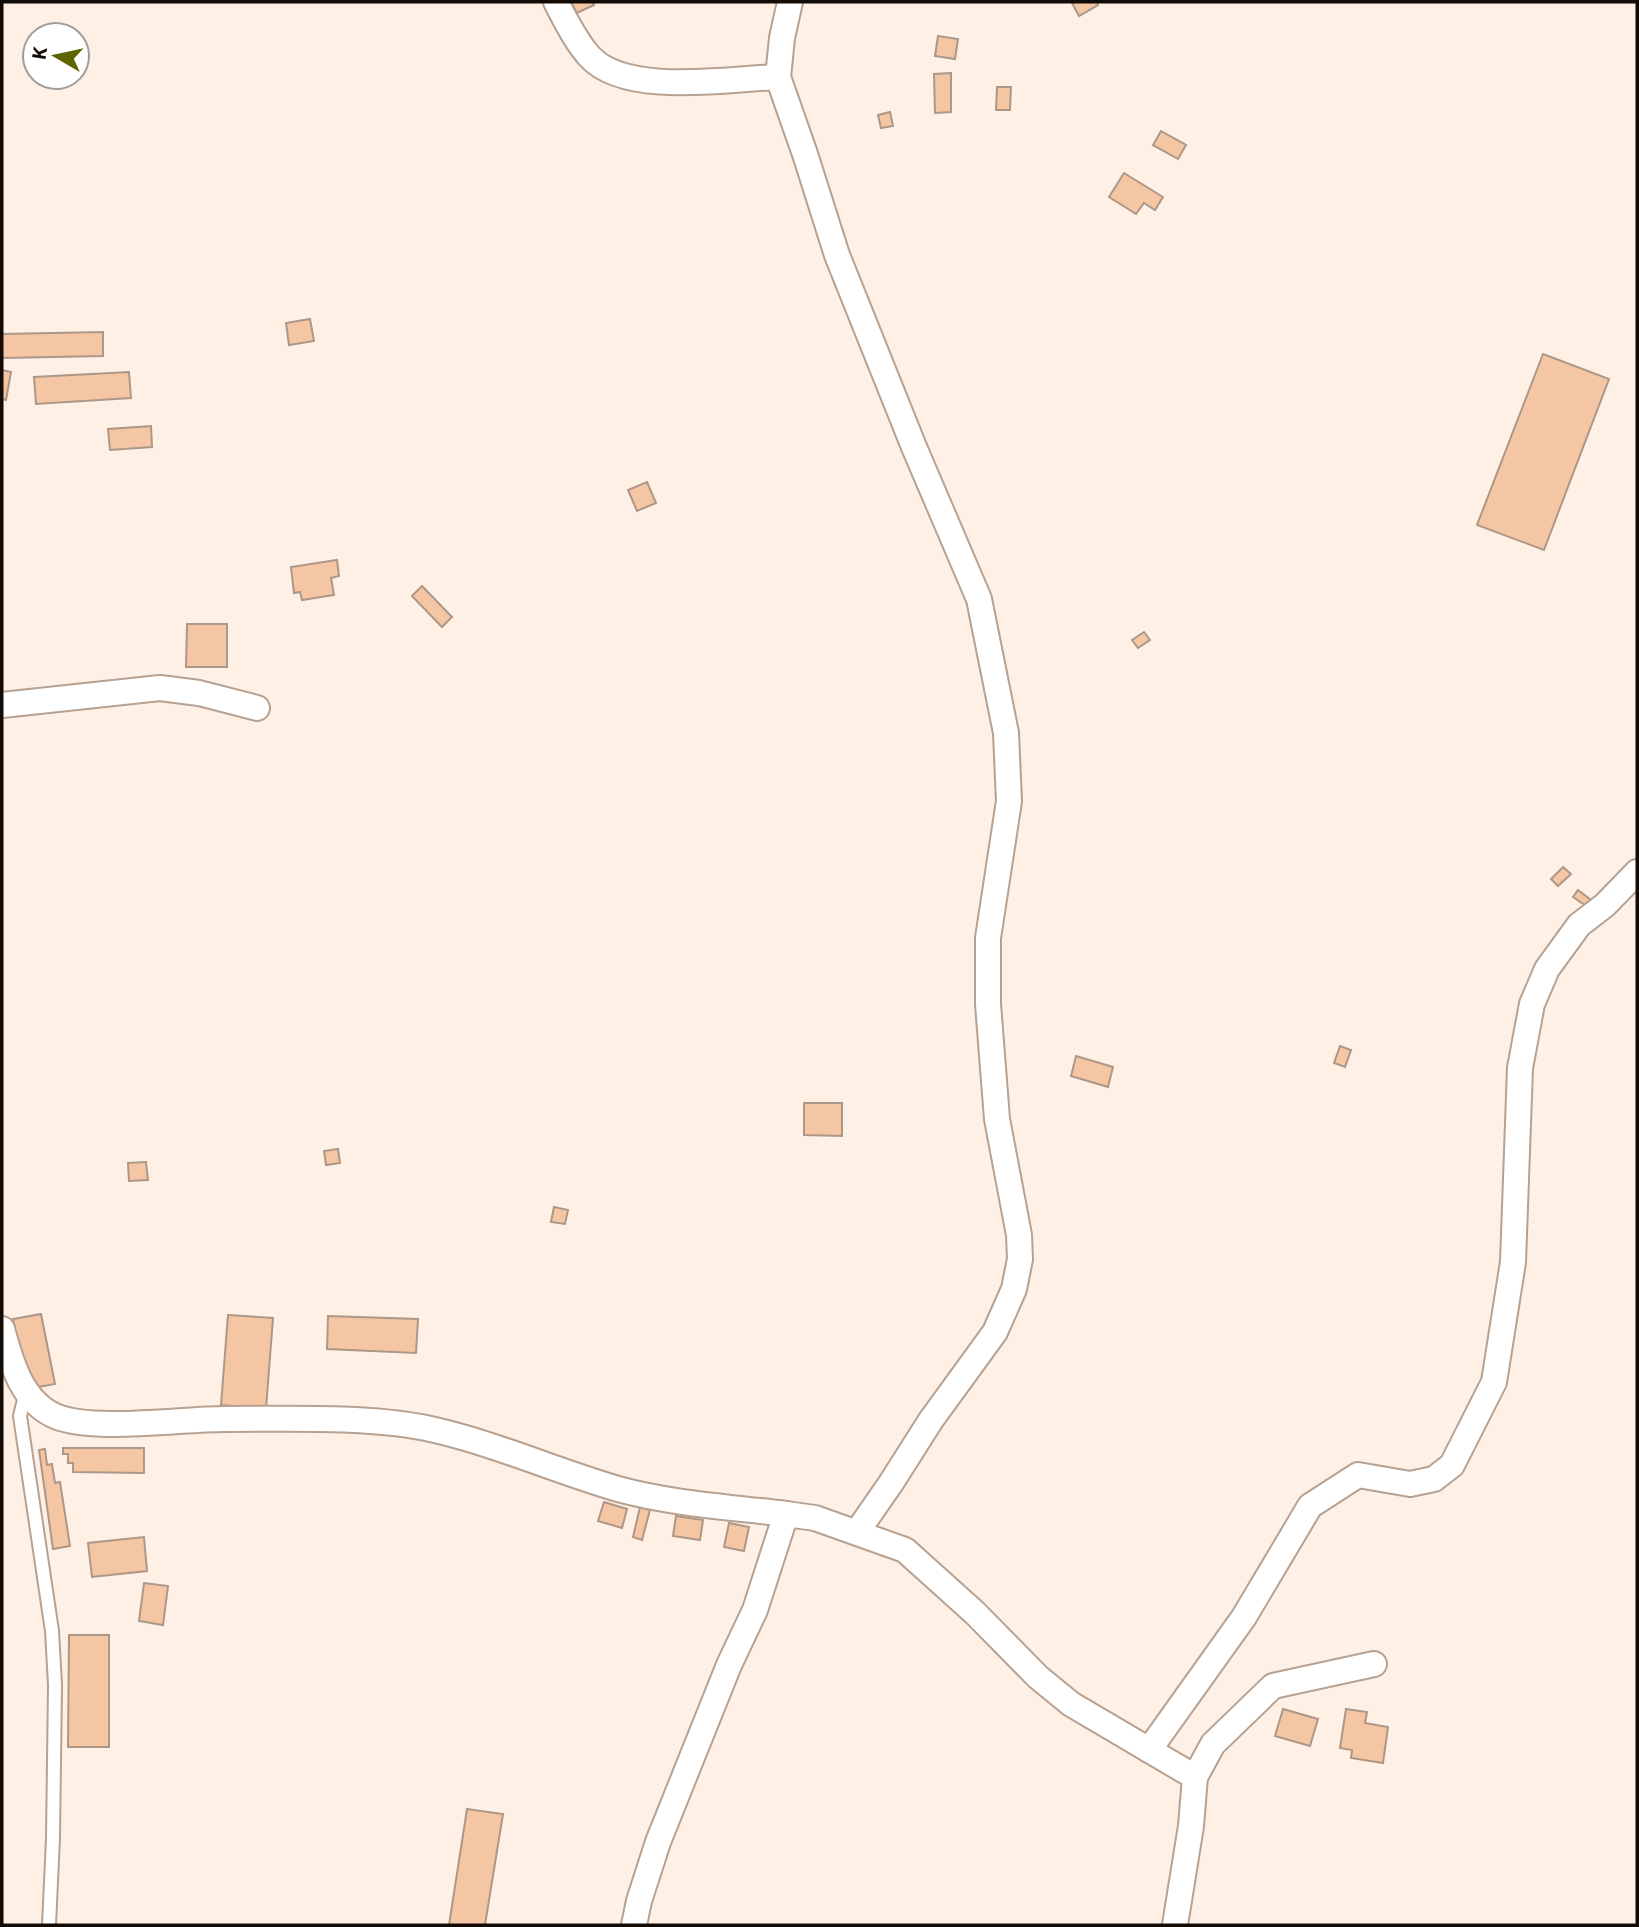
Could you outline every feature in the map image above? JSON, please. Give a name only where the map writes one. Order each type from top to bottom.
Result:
[{"type":"street","points":[[555,2],[590,57],[604,67],[633,79],[661,82],[778,77]]},
{"type":"street","points":[[790,2],[782,38],[778,77],[837,255],[894,401],[979,599],[1006,733],[1009,801],[988,938],[988,1004],[997,1119],[1019,1235],[1020,1259],[1014,1289],[995,1332],[931,1420],[857,1532]]},
{"type":"street","points":[[2,705],[160,688],[199,693],[257,708]]},
{"type":"street","points":[[1149,1750],[1244,1617],[1310,1506],[1358,1475],[1410,1485],[1434,1479],[1452,1465],[1494,1382],[1513,1262],[1520,1068],[1532,1004],[1547,970],[1579,925],[1605,905],[1637,872]]},
{"type":"street","points":[[2,1329],[10,1358],[26,1392],[40,1408],[57,1417],[105,1423],[223,1419],[310,1420],[422,1427],[471,1438],[621,1489],[666,1499],[815,1518],[905,1550],[975,1613],[1038,1677],[1071,1704],[1195,1777]]},
{"type":"street","points":[[634,1925],[659,1842],[729,1665],[755,1610],[786,1514]]},
{"type":"street","points":[[1175,1925],[1191,1826],[1195,1777],[1213,1744],[1273,1686],[1374,1664]]},
{"type":"lane","points":[[26,1392],[20,1416],[52,1631],[55,1685],[49,1925]]},
{"type":"building","points":[[571,2],[592,2],[594,5],[577,13]]},
{"type":"building","points":[[1097,2],[1098,5],[1079,16],[1072,3]]},
{"type":"building","points":[[938,36],[958,39],[955,59],[935,56]]},
{"type":"building","points":[[951,73],[951,112],[935,113],[934,74]]},
{"type":"building","points":[[997,87],[1011,87],[1010,110],[996,110]]},
{"type":"building","points":[[890,112],[893,126],[881,128],[878,115]]},
{"type":"building","points":[[1161,131],[1186,145],[1178,159],[1153,145]]},
{"type":"building","points":[[1124,173],[1163,197],[1155,210],[1144,203],[1136,214],[1109,197]]},
{"type":"building","points":[[310,319],[314,341],[289,345],[286,323]]},
{"type":"building","points":[[103,332],[103,356],[2,358],[2,334]]},
{"type":"building","points":[[1543,354],[1609,379],[1544,550],[1477,525]]},
{"type":"building","points":[[2,370],[11,372],[6,400],[2,399]]},
{"type":"building","points":[[129,372],[131,398],[36,404],[34,377]]},
{"type":"building","points":[[151,426],[152,447],[110,450],[108,429]]},
{"type":"building","points":[[647,482],[656,503],[637,511],[628,490]]},
{"type":"building","points":[[337,560],[339,576],[331,578],[334,595],[302,600],[300,592],[294,593],[291,567]]},
{"type":"building","points":[[422,586],[452,617],[442,627],[412,596]]},
{"type":"building","points":[[187,624],[227,624],[227,667],[186,667]]},
{"type":"building","points":[[1144,632],[1150,640],[1138,648],[1132,640]]},
{"type":"building","points":[[1563,867],[1571,874],[1558,886],[1551,879]]},
{"type":"building","points":[[1578,890],[1591,900],[1586,906],[1573,897]]},
{"type":"building","points":[[1340,1046],[1351,1050],[1345,1067],[1334,1063]]},
{"type":"building","points":[[1076,1056],[1113,1067],[1108,1087],[1071,1076]]},
{"type":"building","points":[[804,1103],[842,1103],[842,1136],[804,1135]]},
{"type":"building","points":[[338,1149],[340,1163],[326,1165],[324,1151]]},
{"type":"building","points":[[146,1162],[148,1180],[129,1181],[128,1163]]},
{"type":"building","points":[[554,1207],[568,1210],[565,1224],[551,1222]]},
{"type":"building","points":[[41,1314],[55,1384],[27,1389],[13,1319]]},
{"type":"building","points":[[228,1315],[273,1318],[266,1409],[221,1405]]},
{"type":"building","points":[[328,1316],[418,1319],[416,1353],[327,1349]]},
{"type":"building","points":[[63,1448],[144,1448],[144,1473],[73,1472],[73,1463],[68,1463],[68,1454],[63,1454]]},
{"type":"building","points":[[45,1449],[47,1465],[52,1464],[55,1483],[60,1482],[70,1546],[53,1549],[39,1450]]},
{"type":"building","points":[[604,1502],[627,1509],[622,1528],[598,1521]]},
{"type":"building","points":[[640,1507],[650,1510],[642,1540],[633,1537]]},
{"type":"building","points":[[676,1516],[703,1520],[700,1540],[673,1536]]},
{"type":"building","points":[[729,1523],[749,1527],[744,1551],[724,1547]]},
{"type":"building","points":[[144,1537],[147,1571],[92,1577],[88,1543]]},
{"type":"building","points":[[144,1583],[168,1586],[163,1625],[139,1621]]},
{"type":"building","points":[[69,1635],[109,1635],[109,1747],[68,1747]]},
{"type":"building","points":[[1283,1709],[1318,1719],[1310,1746],[1275,1736]]},
{"type":"building","points":[[1346,1709],[1367,1712],[1365,1723],[1388,1727],[1383,1763],[1351,1758],[1352,1750],[1340,1748]]},
{"type":"building","points":[[467,1809],[503,1814],[485,1925],[449,1925]]}]
